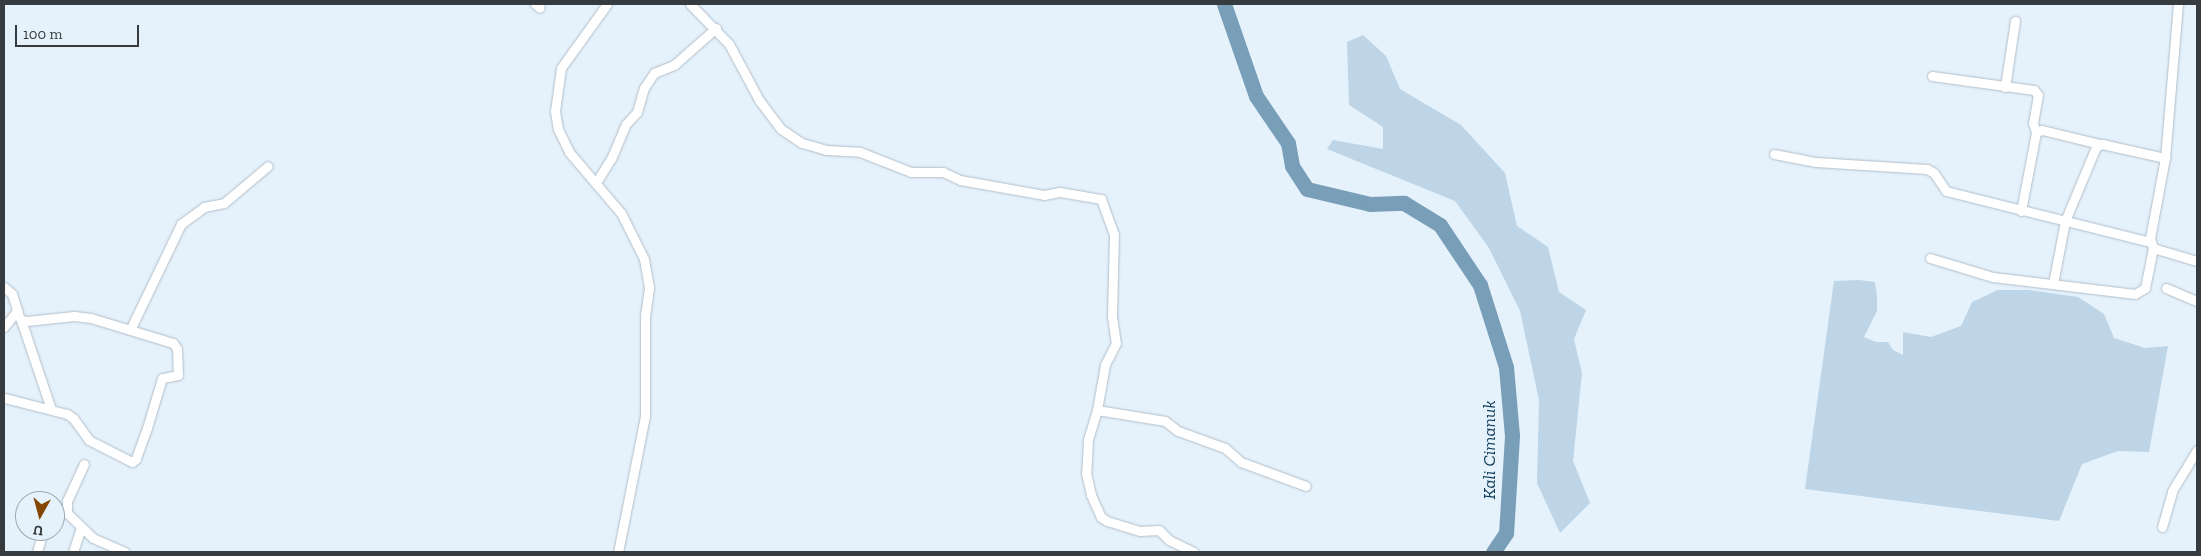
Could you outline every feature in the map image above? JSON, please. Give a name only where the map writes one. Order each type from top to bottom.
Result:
[{"type":"street","points":[[607,4],[561,68],[555,111],[563,141],[580,166],[597,181],[621,213],[638,248],[649,288],[645,315],[645,416],[628,489],[618,552]]},
{"type":"street","points":[[690,4],[716,28],[739,60],[770,115],[794,138],[817,148],[860,152],[902,170],[948,173],[956,178],[1044,195],[1060,192],[1098,198],[1105,205],[1114,234],[1112,316],[1116,343],[1102,373],[1097,410],[1088,440],[1086,474],[1101,518],[1124,528],[1160,530],[1169,540],[1194,552]]},
{"type":"street","points":[[1930,258],[1993,276],[2139,294],[2145,288],[2165,158],[2178,4]]},
{"type":"street","points":[[2005,87],[2015,21]]},
{"type":"street","points":[[597,181],[611,159],[626,124],[637,112],[644,88],[654,73],[674,65],[716,28]]},
{"type":"street","points":[[1932,76],[2037,92],[2033,123],[2036,132],[2021,210]]},
{"type":"street","points":[[2036,132],[2042,130],[2165,158]]},
{"type":"street","points":[[2053,284],[2065,221],[2100,144]]},
{"type":"street","points":[[1774,154],[1816,162],[1927,169],[1934,173],[1946,191],[2152,245],[2197,261]]},
{"type":"street","points":[[130,330],[181,224],[204,206],[224,203],[268,166]]},
{"type":"street","points":[[4,287],[12,294],[51,409]]},
{"type":"street","points":[[2166,288],[2197,301]]},
{"type":"street","points":[[4,327],[14,312],[19,316],[80,316],[173,343],[177,349],[177,376],[162,378],[134,461],[89,440],[74,418],[51,409],[4,398]]},
{"type":"street","points":[[1097,410],[1165,422],[1178,431],[1225,448],[1241,462],[1306,486]]},
{"type":"street","points":[[2162,527],[2172,491],[2197,450]]},
{"type":"street","points":[[84,464],[67,502],[67,513],[81,528],[110,550],[125,552]]},
{"type":"street","points":[[73,552],[81,528]]},
{"type":"shaded area","points":[[1363,35],[1386,56],[1400,89],[1461,125],[1505,173],[1517,226],[1548,247],[1559,292],[1586,310],[1574,339],[1582,373],[1573,461],[1590,503],[1560,533],[1537,483],[1539,400],[1520,311],[1489,248],[1455,201],[1327,149],[1333,140],[1383,149],[1383,127],[1349,105],[1347,42]]},
{"type":"shaded area","points":[[1859,280],[1875,282],[1877,297],[1877,311],[1864,337],[1876,342],[1888,342],[1893,350],[1903,355],[1903,332],[1931,337],[1961,326],[1972,302],[1998,290],[2029,290],[2078,297],[2104,314],[2114,338],[2145,348],[2168,346],[2149,452],[2118,451],[2082,464],[2059,521],[1805,489],[1834,281]]},
{"type":"waterway","name":"Kali Cimanuk","points":[[1224,4],[1256,96],[1288,143],[1292,166],[1307,189],[1370,204],[1404,203],[1440,225],[1480,285],[1506,367],[1512,436],[1506,533],[1493,552]]}]
